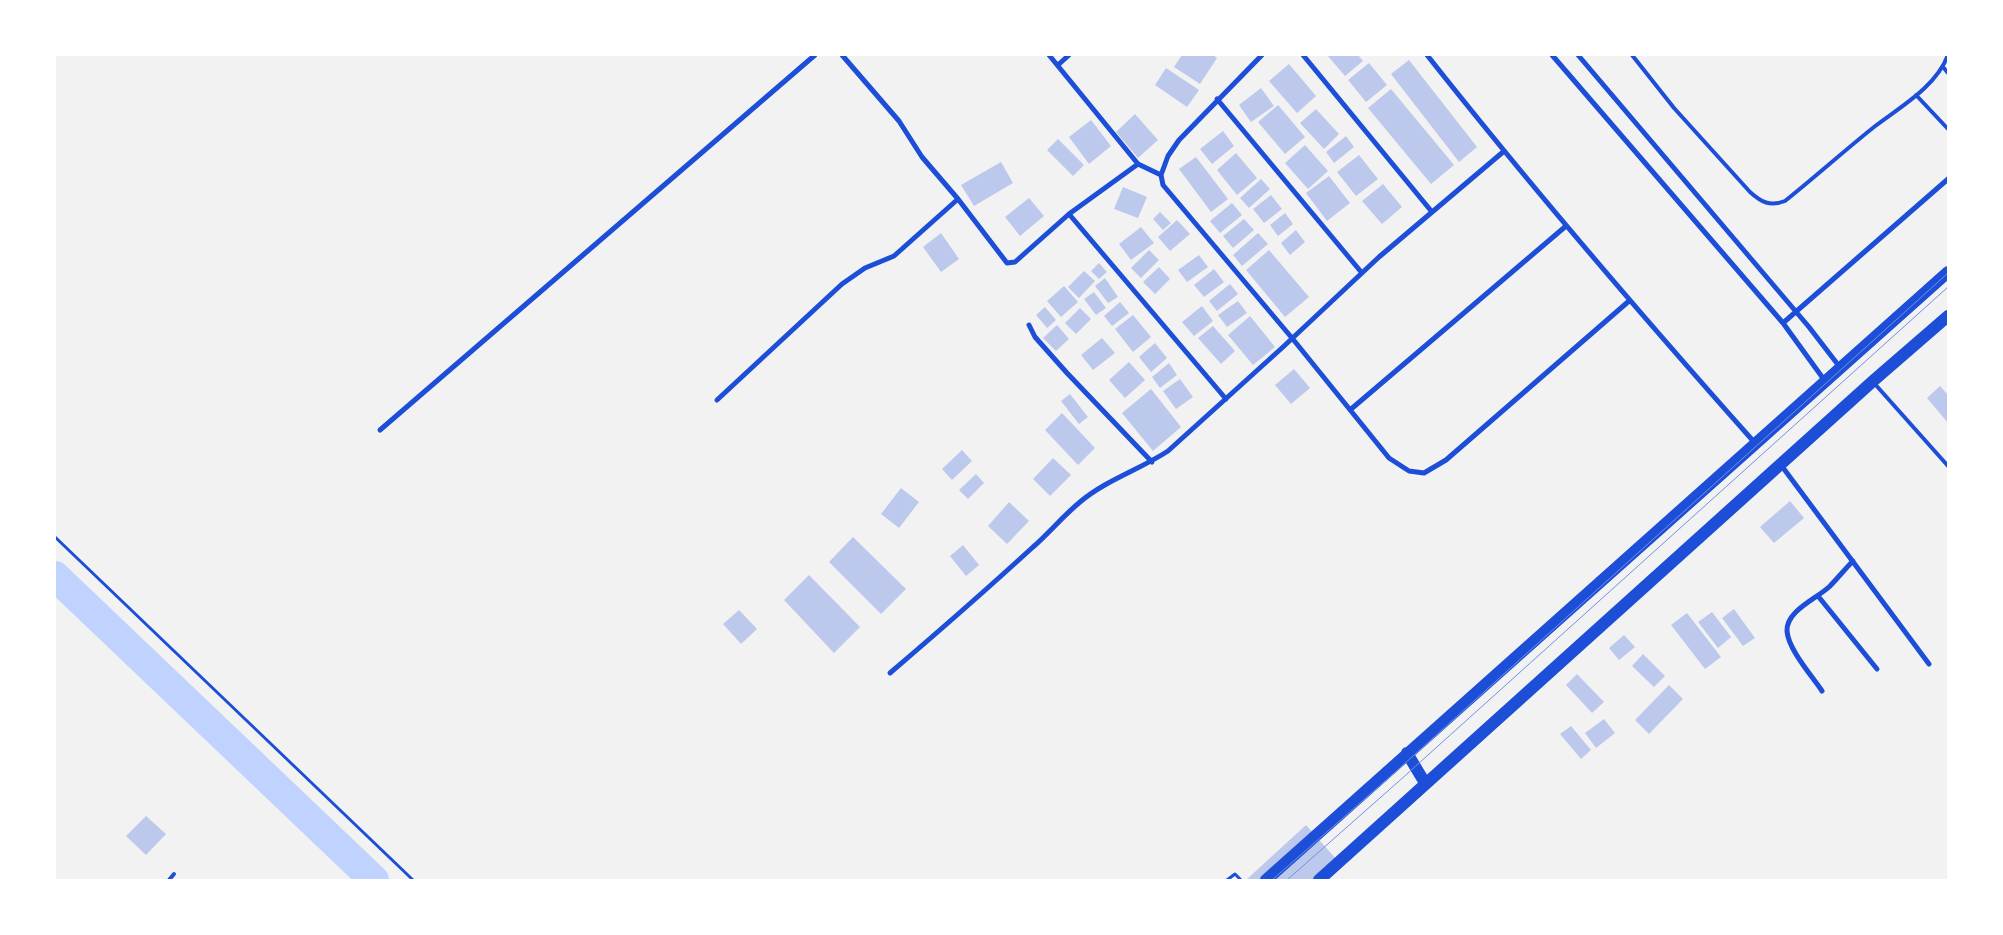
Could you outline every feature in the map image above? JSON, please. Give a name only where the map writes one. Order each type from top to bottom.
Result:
[{"type":"highway","points":[[1266,880],[1407,752],[1948,272]]},
{"type":"highway","points":[[1319,880],[1873,381],[1948,316]]},
{"type":"highway","points":[[1407,752],[1425,783]]},
{"type":"street","points":[[380,430],[815,55]]},
{"type":"street","points":[[842,55],[899,121],[922,157],[958,199],[1007,263],[1015,262],[1070,214],[1138,164]]},
{"type":"street","points":[[1049,55],[1138,164],[1161,176]]},
{"type":"street","points":[[1058,65],[1069,55]]},
{"type":"street","points":[[1262,55],[1179,140],[1168,156],[1161,176],[1163,185],[1171,197],[1292,338],[1389,458],[1409,470],[1424,473],[1446,460],[1629,301]]},
{"type":"street","points":[[1303,55],[1432,212]]},
{"type":"street","points":[[1426,55],[1503,152],[1629,301],[1755,443]]},
{"type":"street","points":[[1552,55],[1783,323],[1825,381]]},
{"type":"street","points":[[1578,55],[1830,351],[1840,368]]},
{"type":"street","points":[[1217,99],[1362,273]]},
{"type":"street","points":[[890,673],[1080,503],[1113,479],[1152,462],[1168,451],[1362,273],[1503,152]]},
{"type":"street","points":[[1783,323],[1948,179]]},
{"type":"street","points":[[717,400],[842,284],[865,268],[894,256],[958,199]]},
{"type":"street","points":[[1070,214],[1226,399]]},
{"type":"street","points":[[1350,410],[1566,226]]},
{"type":"street","points":[[1028,325],[1035,337],[1067,374],[1152,462]]},
{"type":"street","points":[[1780,465],[1929,664]]},
{"type":"street","points":[[1822,691],[1790,641],[1787,631],[1788,624],[1799,609],[1818,596],[1852,561]]},
{"type":"street","points":[[1818,596],[1877,669]]},
{"type":"lane","points":[[1632,55],[1674,108],[1750,192],[1763,203],[1778,204],[1785,202],[1874,127],[1916,95],[1943,67],[1948,55]]},
{"type":"lane","points":[[1943,67],[1948,73]]},
{"type":"lane","points":[[1916,95],[1948,129]]},
{"type":"lane","points":[[1873,381],[1948,466]]},
{"type":"lane","points":[[169,880],[174,874]]},
{"type":"path","points":[[55,537],[413,880]]},
{"type":"path","points":[[1227,880],[1234,874],[1241,880]]},
{"type":"building","points":[[1182,55],[1213,55],[1217,58],[1200,84],[1174,67]]},
{"type":"building","points":[[1327,55],[1358,55],[1363,61],[1345,76]]},
{"type":"building","points":[[1409,60],[1477,147],[1459,162],[1391,74]]},
{"type":"building","points":[[1369,63],[1387,85],[1366,102],[1348,80]]},
{"type":"building","points":[[1289,64],[1316,96],[1297,113],[1269,81]]},
{"type":"building","points":[[1166,68],[1199,90],[1187,107],[1155,85]]},
{"type":"building","points":[[1261,88],[1274,106],[1251,122],[1239,105]]},
{"type":"building","points":[[1391,89],[1454,165],[1431,184],[1368,108]]},
{"type":"building","points":[[1278,105],[1305,137],[1285,154],[1258,122]]},
{"type":"building","points":[[1316,109],[1339,134],[1324,149],[1300,123]]},
{"type":"building","points":[[1135,114],[1158,140],[1138,158],[1116,132]]},
{"type":"building","points":[[1091,120],[1111,146],[1089,164],[1069,137]]},
{"type":"building","points":[[1223,131],[1234,146],[1212,164],[1200,149]]},
{"type":"building","points":[[1346,136],[1354,147],[1334,163],[1326,152]]},
{"type":"building","points":[[1058,139],[1084,165],[1073,176],[1047,150]]},
{"type":"building","points":[[1305,145],[1328,171],[1308,189],[1285,163]]},
{"type":"building","points":[[1236,153],[1257,178],[1237,195],[1217,170]]},
{"type":"building","points":[[1359,155],[1378,179],[1356,196],[1337,172]]},
{"type":"building","points":[[1196,157],[1228,199],[1211,212],[1179,169]]},
{"type":"building","points":[[1001,162],[1013,183],[974,206],[961,185]]},
{"type":"building","points":[[1329,176],[1350,203],[1327,221],[1306,193]]},
{"type":"building","points":[[1261,179],[1270,189],[1249,208],[1240,198]]},
{"type":"building","points":[[1383,184],[1402,207],[1382,224],[1362,201]]},
{"type":"building","points":[[1123,187],[1147,197],[1138,218],[1114,209]]},
{"type":"building","points":[[1271,195],[1282,209],[1264,223],[1253,209]]},
{"type":"building","points":[[1029,198],[1044,216],[1020,236],[1005,217]]},
{"type":"building","points":[[1232,203],[1242,215],[1220,233],[1210,221]]},
{"type":"building","points":[[1160,212],[1171,223],[1163,230],[1153,219]]},
{"type":"building","points":[[1285,213],[1293,224],[1278,236],[1270,225]]},
{"type":"building","points":[[1244,219],[1254,230],[1233,248],[1223,236]]},
{"type":"building","points":[[1177,220],[1190,234],[1170,251],[1158,237]]},
{"type":"building","points":[[1141,227],[1154,243],[1131,260],[1119,244]]},
{"type":"building","points":[[1296,230],[1305,242],[1290,255],[1281,243]]},
{"type":"building","points":[[941,233],[959,259],[941,272],[923,247]]},
{"type":"building","points":[[1258,233],[1268,244],[1242,266],[1233,255]]},
{"type":"building","points":[[1149,250],[1159,260],[1141,278],[1131,268]]},
{"type":"building","points":[[1269,250],[1309,297],[1285,317],[1246,270]]},
{"type":"building","points":[[1199,255],[1208,267],[1187,282],[1178,270]]},
{"type":"building","points":[[1099,263],[1107,272],[1099,279],[1091,271]]},
{"type":"building","points":[[1159,267],[1170,279],[1155,294],[1143,282]]},
{"type":"building","points":[[1214,269],[1224,282],[1204,297],[1194,285]]},
{"type":"building","points":[[1084,271],[1095,281],[1079,298],[1068,287]]},
{"type":"building","points":[[1105,278],[1118,297],[1108,303],[1095,286]]},
{"type":"building","points":[[1230,284],[1238,294],[1217,311],[1209,301]]},
{"type":"building","points":[[1064,286],[1078,302],[1061,317],[1047,301]]},
{"type":"building","points":[[1094,292],[1106,308],[1096,315],[1084,299]]},
{"type":"building","points":[[1238,301],[1247,313],[1227,327],[1218,315]]},
{"type":"building","points":[[1120,302],[1129,313],[1112,326],[1104,316]]},
{"type":"building","points":[[1202,306],[1213,321],[1194,336],[1182,322]]},
{"type":"building","points":[[1045,307],[1056,320],[1047,328],[1036,315]]},
{"type":"building","points":[[1080,308],[1091,319],[1076,334],[1065,323]]},
{"type":"building","points":[[1133,315],[1151,337],[1133,352],[1115,329]]},
{"type":"building","points":[[1250,316],[1275,347],[1253,365],[1228,335]]},
{"type":"building","points":[[1057,325],[1069,339],[1056,351],[1043,338]]},
{"type":"building","points":[[1213,326],[1235,351],[1221,364],[1198,338]]},
{"type":"building","points":[[1102,338],[1115,353],[1093,370],[1081,355]]},
{"type":"building","points":[[1155,343],[1167,358],[1151,372],[1139,357]]},
{"type":"building","points":[[1129,362],[1145,380],[1125,398],[1109,380]]},
{"type":"building","points":[[1169,363],[1177,375],[1160,388],[1152,377]]},
{"type":"building","points":[[1294,369],[1310,388],[1291,404],[1275,385]]},
{"type":"building","points":[[1180,379],[1193,397],[1176,409],[1163,391]]},
{"type":"building","points":[[1940,386],[1948,395],[1948,423],[1927,398]]},
{"type":"building","points":[[1151,389],[1181,427],[1153,451],[1122,413]]},
{"type":"building","points":[[1070,394],[1088,417],[1079,424],[1061,401]]},
{"type":"building","points":[[1062,413],[1095,448],[1078,465],[1045,430]]},
{"type":"building","points":[[962,450],[972,461],[952,480],[942,469]]},
{"type":"building","points":[[1053,458],[1071,475],[1050,496],[1033,479]]},
{"type":"building","points":[[976,474],[984,483],[968,499],[959,490]]},
{"type":"building","points":[[901,488],[919,502],[899,528],[881,514]]},
{"type":"building","points":[[1790,501],[1804,518],[1774,543],[1760,527]]},
{"type":"building","points":[[1009,502],[1029,521],[1007,544],[988,526]]},
{"type":"building","points":[[853,537],[906,589],[881,614],[829,562]]},
{"type":"building","points":[[963,545],[979,565],[966,576],[950,556]]},
{"type":"building","points":[[809,575],[860,627],[834,653],[784,600]]},
{"type":"building","points":[[1734,609],[1755,638],[1743,646],[1722,618]]},
{"type":"building","points":[[739,610],[757,629],[741,644],[723,624]]},
{"type":"building","points":[[1712,612],[1731,637],[1718,648],[1698,622]]},
{"type":"building","points":[[1687,613],[1721,657],[1705,669],[1671,625]]},
{"type":"building","points":[[1624,635],[1635,647],[1619,660],[1609,648]]},
{"type":"building","points":[[1643,654],[1665,676],[1654,687],[1632,666]]},
{"type":"building","points":[[1577,674],[1604,702],[1592,713],[1566,685]]},
{"type":"building","points":[[1669,685],[1683,699],[1649,734],[1635,720]]},
{"type":"building","points":[[1604,719],[1615,733],[1596,748],[1585,733]]},
{"type":"building","points":[[1571,726],[1591,750],[1581,759],[1560,734]]},
{"type":"building","points":[[146,816],[166,834],[146,855],[126,836]]},
{"type":"building","points":[[1306,825],[1337,860],[1315,880],[1246,880]]},
{"type":"waterway","points":[[55,576],[374,880]]},
{"type":"tram line","points":[[1272,880],[1392,775],[1948,273]]},
{"type":"tram line","points":[[1287,880],[1948,287]]}]
